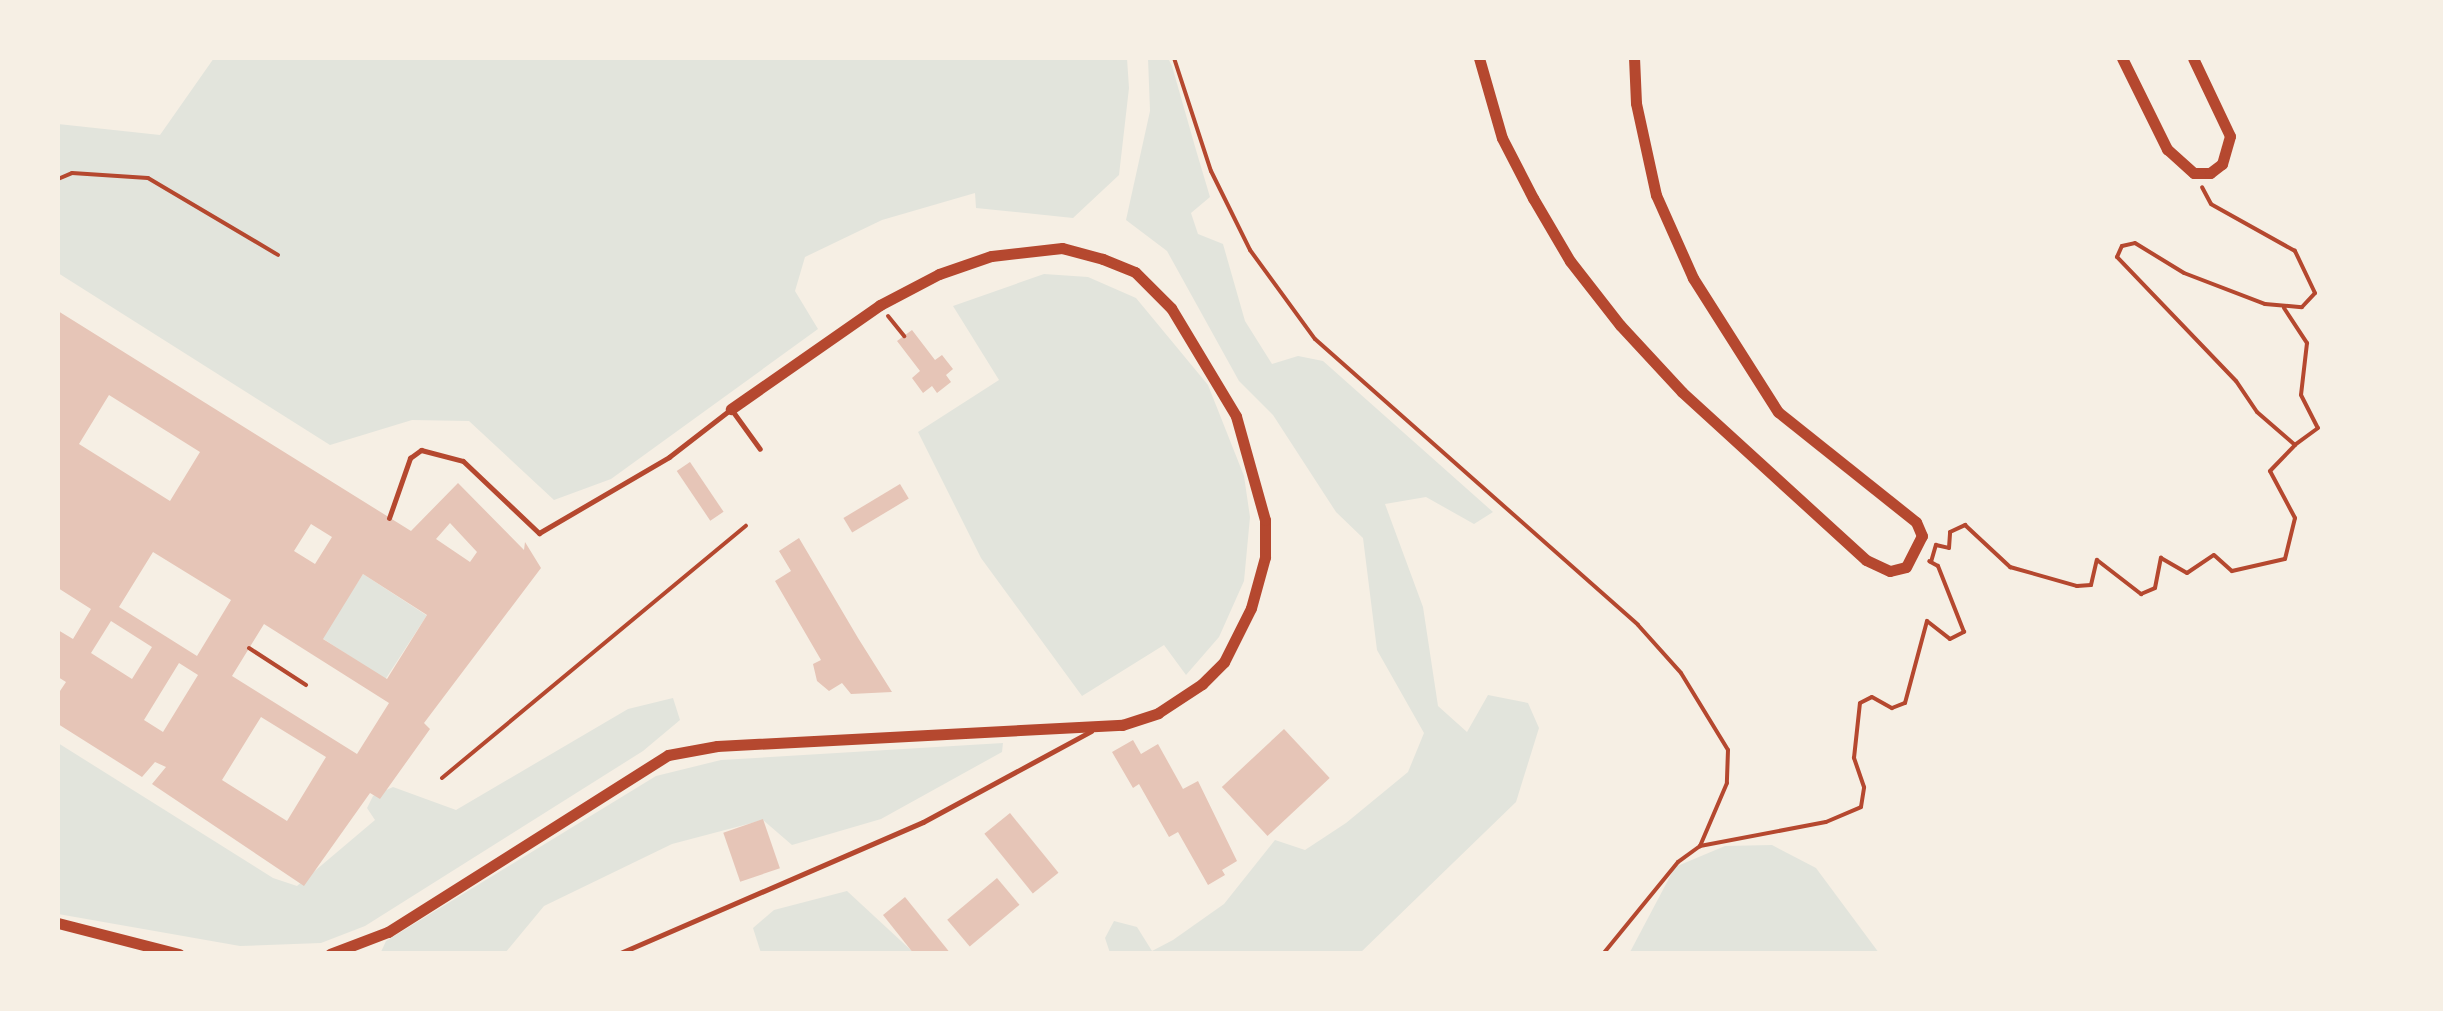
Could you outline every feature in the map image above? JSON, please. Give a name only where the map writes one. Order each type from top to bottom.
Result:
[{"type":"street","points":[[1479,58],[1502,138],[1533,198],[1570,261],[1620,325],[1682,392],[1866,560],[1890,572],[1906,567],[1917,553],[1922,536],[1916,522],[1778,412],[1693,278],[1656,195],[1636,103],[1634,58]]},
{"type":"street","points":[[2122,58],[2168,150],[2194,173],[2222,164],[2230,136],[2193,58]]},
{"type":"street","points":[[330,954],[388,932],[668,756],[689,748],[1094,729],[1180,702],[1224,662],[1261,580],[1265,520],[1236,416],[1171,308],[1135,272],[1103,259],[1062,248],[991,256],[880,305],[731,409]]},
{"type":"street","points":[[58,924],[179,954]]},
{"type":"lane","points":[[390,518],[410,458],[432,448],[463,462],[539,533],[669,457],[731,409],[760,449]]},
{"type":"lane","points":[[618,954],[923,822],[1094,729]]},
{"type":"path","points":[[1174,58],[1212,170],[1250,250],[1315,339],[1638,625],[1712,718],[1728,750],[1727,783],[1700,846]]},
{"type":"path","points":[[58,179],[72,173],[148,178],[278,255]]},
{"type":"path","points":[[2194,173],[2211,204],[2295,252],[2315,293],[2302,307],[2283,307],[2184,273],[2135,243],[2122,246],[2117,257],[2236,381],[2257,412],[2295,445]]},
{"type":"path","points":[[880,305],[904,336]]},
{"type":"path","points":[[1931,562],[1936,545],[1949,548],[1950,532],[1965,524],[2010,568],[2077,586],[2091,585],[2097,560],[2141,594],[2155,588],[2162,558],[2188,574],[2214,555],[2232,572],[2285,559],[2295,518],[2270,471],[2318,428],[2301,395],[2307,343],[2283,307]]},
{"type":"path","points":[[442,778],[746,526]]},
{"type":"path","points":[[1603,954],[1678,862],[1700,846],[1826,822],[1860,807],[1864,788],[1854,758],[1860,703],[1872,698],[1892,708],[1904,703],[1927,621],[1950,639],[1964,632],[1931,562],[1917,553]]},
{"type":"path","points":[[249,648],[306,685]]},
{"type":"shaded area","points":[[214,58],[1127,58],[1129,88],[1119,175],[1073,218],[976,208],[975,193],[882,220],[805,257],[795,291],[818,329],[611,479],[554,500],[469,421],[412,420],[330,445],[58,273],[58,124],[160,135]]},
{"type":"shaded area","points":[[1148,58],[1168,58],[1172,66],[1210,197],[1191,213],[1198,234],[1223,244],[1245,321],[1272,364],[1298,356],[1323,361],[1493,512],[1474,524],[1426,497],[1385,504],[1423,607],[1438,706],[1467,732],[1488,695],[1528,703],[1539,728],[1516,802],[1360,953],[1110,953],[1105,938],[1114,921],[1137,927],[1152,951],[1173,940],[1224,904],[1275,840],[1305,850],[1346,823],[1408,772],[1424,733],[1377,650],[1363,538],[1336,512],[1273,415],[1239,381],[1167,251],[1126,220],[1150,111]]},
{"type":"shaded area","points":[[1044,274],[1088,277],[1136,298],[1208,385],[1244,476],[1250,517],[1244,581],[1219,637],[1186,675],[1164,645],[1082,696],[981,558],[918,432],[999,380],[953,306]]},
{"type":"shaded area","points":[[363,574],[427,615],[385,679],[322,638]]},
{"type":"shaded area","points":[[673,698],[680,720],[643,751],[365,926],[321,943],[240,946],[58,914],[58,743],[273,878],[297,886],[375,820],[367,808],[373,796],[393,787],[456,810],[628,709]]},
{"type":"shaded area","points":[[1003,743],[1002,752],[881,819],[792,845],[763,820],[672,844],[544,906],[505,953],[380,954],[386,941],[656,776],[721,760]]},
{"type":"shaded area","points":[[1772,845],[1816,868],[1879,953],[1629,954],[1675,867],[1725,846]]},
{"type":"shaded area","points":[[847,891],[914,953],[761,953],[753,928],[774,910]]},
{"type":"building","points":[[58,311],[411,531],[458,483],[524,550],[525,542],[541,568],[424,723],[430,729],[380,799],[370,793],[304,886],[152,784],[166,767],[155,762],[142,777],[58,724],[58,694],[66,682],[58,677],[58,630],[73,639],[91,609],[58,588]],"holes":[[[109,395],[200,452],[170,501],[79,444]],[[450,523],[477,552],[470,562],[436,539]],[[311,524],[332,537],[315,564],[294,551]],[[153,552],[231,600],[197,656],[119,607]],[[363,574],[427,615],[387,679],[323,639]],[[111,621],[152,647],[132,679],[91,653]],[[264,624],[389,703],[357,754],[232,676]],[[179,663],[198,675],[163,732],[144,720]],[[261,717],[326,757],[287,821],[222,780]]]},
{"type":"building","points":[[912,330],[935,360],[942,355],[953,369],[946,375],[951,382],[937,393],[932,386],[923,393],[912,378],[920,371],[897,341]]},
{"type":"building","points":[[690,462],[724,512],[710,521],[677,471]]},
{"type":"building","points":[[900,484],[909,499],[852,533],[843,518]]},
{"type":"building","points":[[799,538],[892,692],[851,694],[842,683],[829,691],[817,681],[813,664],[821,660],[775,581],[791,571],[779,551]]},
{"type":"building","points":[[1284,729],[1330,778],[1268,836],[1222,787]]},
{"type":"building","points":[[1133,740],[1141,754],[1158,744],[1183,789],[1198,781],[1237,861],[1222,870],[1225,875],[1208,885],[1178,832],[1169,837],[1139,784],[1133,788],[1112,752]]},
{"type":"building","points":[[1010,813],[1058,873],[1033,894],[984,834]]},
{"type":"building","points":[[763,819],[780,868],[740,882],[723,833]]},
{"type":"building","points":[[997,878],[1019,905],[970,947],[947,920]]},
{"type":"building","points":[[905,897],[951,954],[914,954],[883,915]]}]
